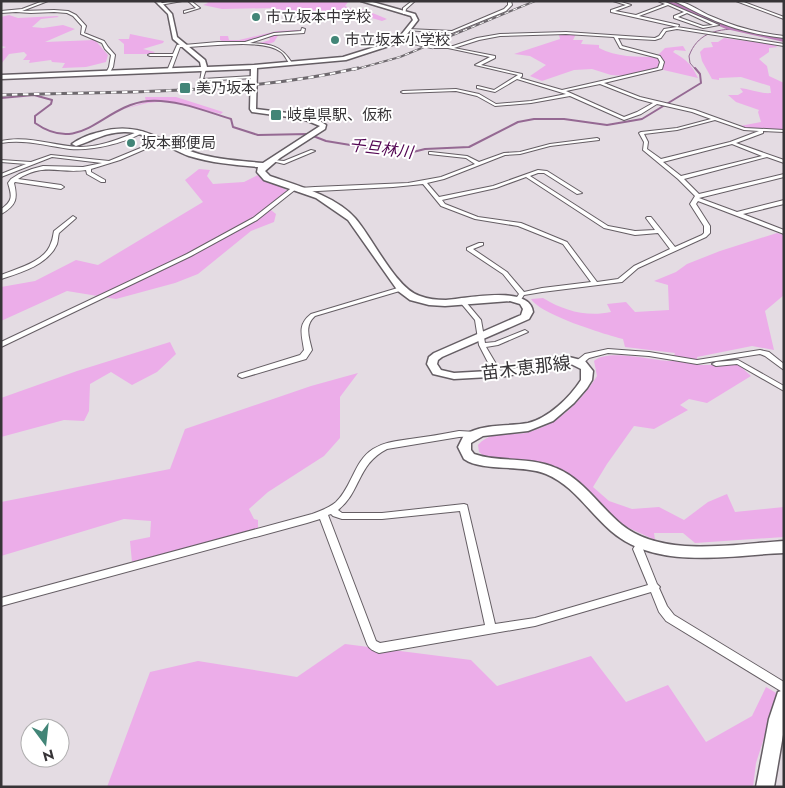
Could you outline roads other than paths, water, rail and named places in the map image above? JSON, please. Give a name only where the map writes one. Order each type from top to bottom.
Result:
[{"type":"main road","points":[[1,77],[254,67],[351,57],[399,41],[416,18],[363,1]]},
{"type":"main road","points":[[159,2],[170,14],[174,35],[203,61],[204,69]]},
{"type":"main road","points":[[254,67],[252,109],[254,111],[315,120],[323,128],[320,133],[261,169],[266,178],[325,200],[351,218],[401,289],[410,296],[423,300],[463,302],[520,297]]},
{"type":"main road","points":[[76,144],[110,130],[132,129],[203,157],[270,163]]},
{"type":"main road","name":"苗木恵那線","points":[[473,434],[526,427],[545,421],[577,393],[588,378],[589,373],[585,367],[578,362],[569,360],[537,368],[498,374],[444,376],[434,369],[433,359],[438,355],[481,341],[525,317],[528,309],[520,297]]},
{"type":"main road","points":[[473,434],[466,441],[464,449],[473,459],[552,471],[569,482],[617,529],[641,544],[675,550],[784,547]]},
{"type":"main road","points":[[765,787],[784,698]]},
{"type":"street","points":[[1,12],[17,11],[47,1]]},
{"type":"street","points":[[159,2],[181,1]]},
{"type":"street","points":[[185,12],[198,8],[189,1]]},
{"type":"street","points":[[404,13],[404,9],[414,1]]},
{"type":"street","points":[[408,30],[452,32],[504,10],[510,5],[509,1]]},
{"type":"street","points":[[614,1],[629,5]]},
{"type":"street","points":[[637,1],[612,11],[684,29]]},
{"type":"street","points":[[659,1],[687,12],[693,16],[717,25],[703,27],[675,17],[687,12]]},
{"type":"street","points":[[675,1],[690,6],[719,21],[756,32],[784,37]]},
{"type":"street","points":[[737,1],[784,18]]},
{"type":"street","points":[[637,16],[668,4]]},
{"type":"street","points":[[17,11],[27,14],[64,12],[73,14],[84,26],[82,33],[100,40],[113,55],[108,73]]},
{"type":"street","points":[[245,44],[274,34],[302,32],[303,29]]},
{"type":"street","points":[[446,47],[493,36],[566,33],[655,39],[667,29],[700,31],[784,45]]},
{"type":"street","points":[[562,91],[658,70],[661,66],[662,62],[659,57],[621,47],[615,36]]},
{"type":"street","points":[[399,41],[432,47],[446,47],[494,57],[477,64],[521,75],[495,91],[478,87]]},
{"type":"street","points":[[169,70],[178,46],[183,45],[245,44],[278,49],[286,56],[290,63]]},
{"type":"street","points":[[150,55],[174,55]]},
{"type":"street","points":[[204,69],[201,80],[253,77]]},
{"type":"street","points":[[517,78],[562,91],[624,119],[640,113],[657,103]]},
{"type":"street","points":[[599,82],[639,98],[715,119],[744,130],[784,131]]},
{"type":"street","points":[[403,92],[456,90],[478,95],[495,104],[531,102],[570,95]]},
{"type":"street","points":[[715,119],[677,129],[641,133],[646,142],[644,149],[680,178],[697,197],[784,232]]},
{"type":"street","points":[[660,161],[732,143],[764,130]]},
{"type":"street","points":[[1,142],[7,140],[40,142],[87,148],[108,144],[142,132]]},
{"type":"street","points":[[1,345],[189,255],[255,218],[297,189],[398,187],[442,178],[504,154],[520,153],[550,145],[597,139]]},
{"type":"street","points":[[13,180],[42,167],[88,168],[109,162],[162,141]]},
{"type":"street","points":[[732,143],[784,162]]},
{"type":"street","points":[[270,163],[284,162],[313,151]]},
{"type":"street","points":[[431,153],[467,156],[477,163]]},
{"type":"street","points":[[1,176],[48,157],[61,156],[109,162]]},
{"type":"street","points":[[680,178],[766,156]]},
{"type":"street","points":[[1,161],[34,163]]},
{"type":"street","points":[[88,168],[89,174],[103,181]]},
{"type":"street","points":[[438,198],[494,187],[538,171],[545,172],[579,193]]},
{"type":"street","points":[[526,175],[606,227],[635,232],[658,230]]},
{"type":"street","points":[[481,244],[469,249],[505,273],[520,297],[595,283],[620,281],[636,267],[674,250],[707,232],[706,226],[693,204],[697,197],[784,175]]},
{"type":"street","points":[[13,180],[61,187]]},
{"type":"street","points":[[1,212],[14,198],[14,190],[11,183],[13,180]]},
{"type":"street","points":[[424,182],[443,205],[477,218],[519,224],[565,243],[595,283]]},
{"type":"street","points":[[737,214],[784,202]]},
{"type":"street","points":[[1,277],[30,266],[45,256],[54,244],[56,232],[73,218]]},
{"type":"street","points":[[649,218],[674,250]]},
{"type":"street","points":[[242,376],[303,357],[308,350],[304,325],[306,319],[313,315],[401,289]]},
{"type":"street","points":[[463,302],[478,320],[481,341],[498,374]]},
{"type":"street","points":[[481,341],[496,344],[524,332]]},
{"type":"street","points":[[578,362],[587,356],[608,351],[649,354],[712,364],[738,362],[782,388],[784,394]]},
{"type":"street","points":[[697,362],[760,352],[767,354],[784,368]]},
{"type":"street","points":[[1,602],[286,527],[328,511],[343,499],[354,483],[365,460],[374,451],[385,446],[459,434],[473,434]]},
{"type":"street","points":[[328,511],[342,516],[382,516],[464,507],[492,629]]},
{"type":"street","points":[[328,511],[372,644],[378,648],[535,622],[655,587]]},
{"type":"street","points":[[641,544],[638,549],[663,609],[670,618],[784,688]]},
{"type":"waterway","points":[[665,1],[729,27],[756,35],[784,40]]},
{"type":"waterway","name":"千旦林川","points":[[696,70],[690,63],[689,56],[697,42],[714,32],[737,29]]},
{"type":"waterway","name":"千旦林川","points":[[1,98],[34,95],[52,100],[51,104],[35,116],[35,123],[52,132],[66,134],[80,132],[132,104],[159,101],[190,106],[231,119],[233,127],[258,135],[308,134],[326,141],[405,154],[425,149],[469,147],[518,122],[534,119],[564,119],[607,125],[642,119],[701,83],[700,74],[695,68]]},
{"type":"railway","points":[[353,70],[400,57],[535,1]]},
{"type":"railway","points":[[1,95],[136,92],[225,87],[314,77],[358,68]]},
{"type":"place","name":"市立坂本中学校","points":[[256,17]]},
{"type":"place","name":"市立坂本小学校","points":[[335,40]]},
{"type":"place","name":"美乃坂本","points":[[185,88]]},
{"type":"place","name":"岐阜県駅、仮称","points":[[276,115]]},
{"type":"place","name":"坂本郵便局","points":[[131,143]]}]
